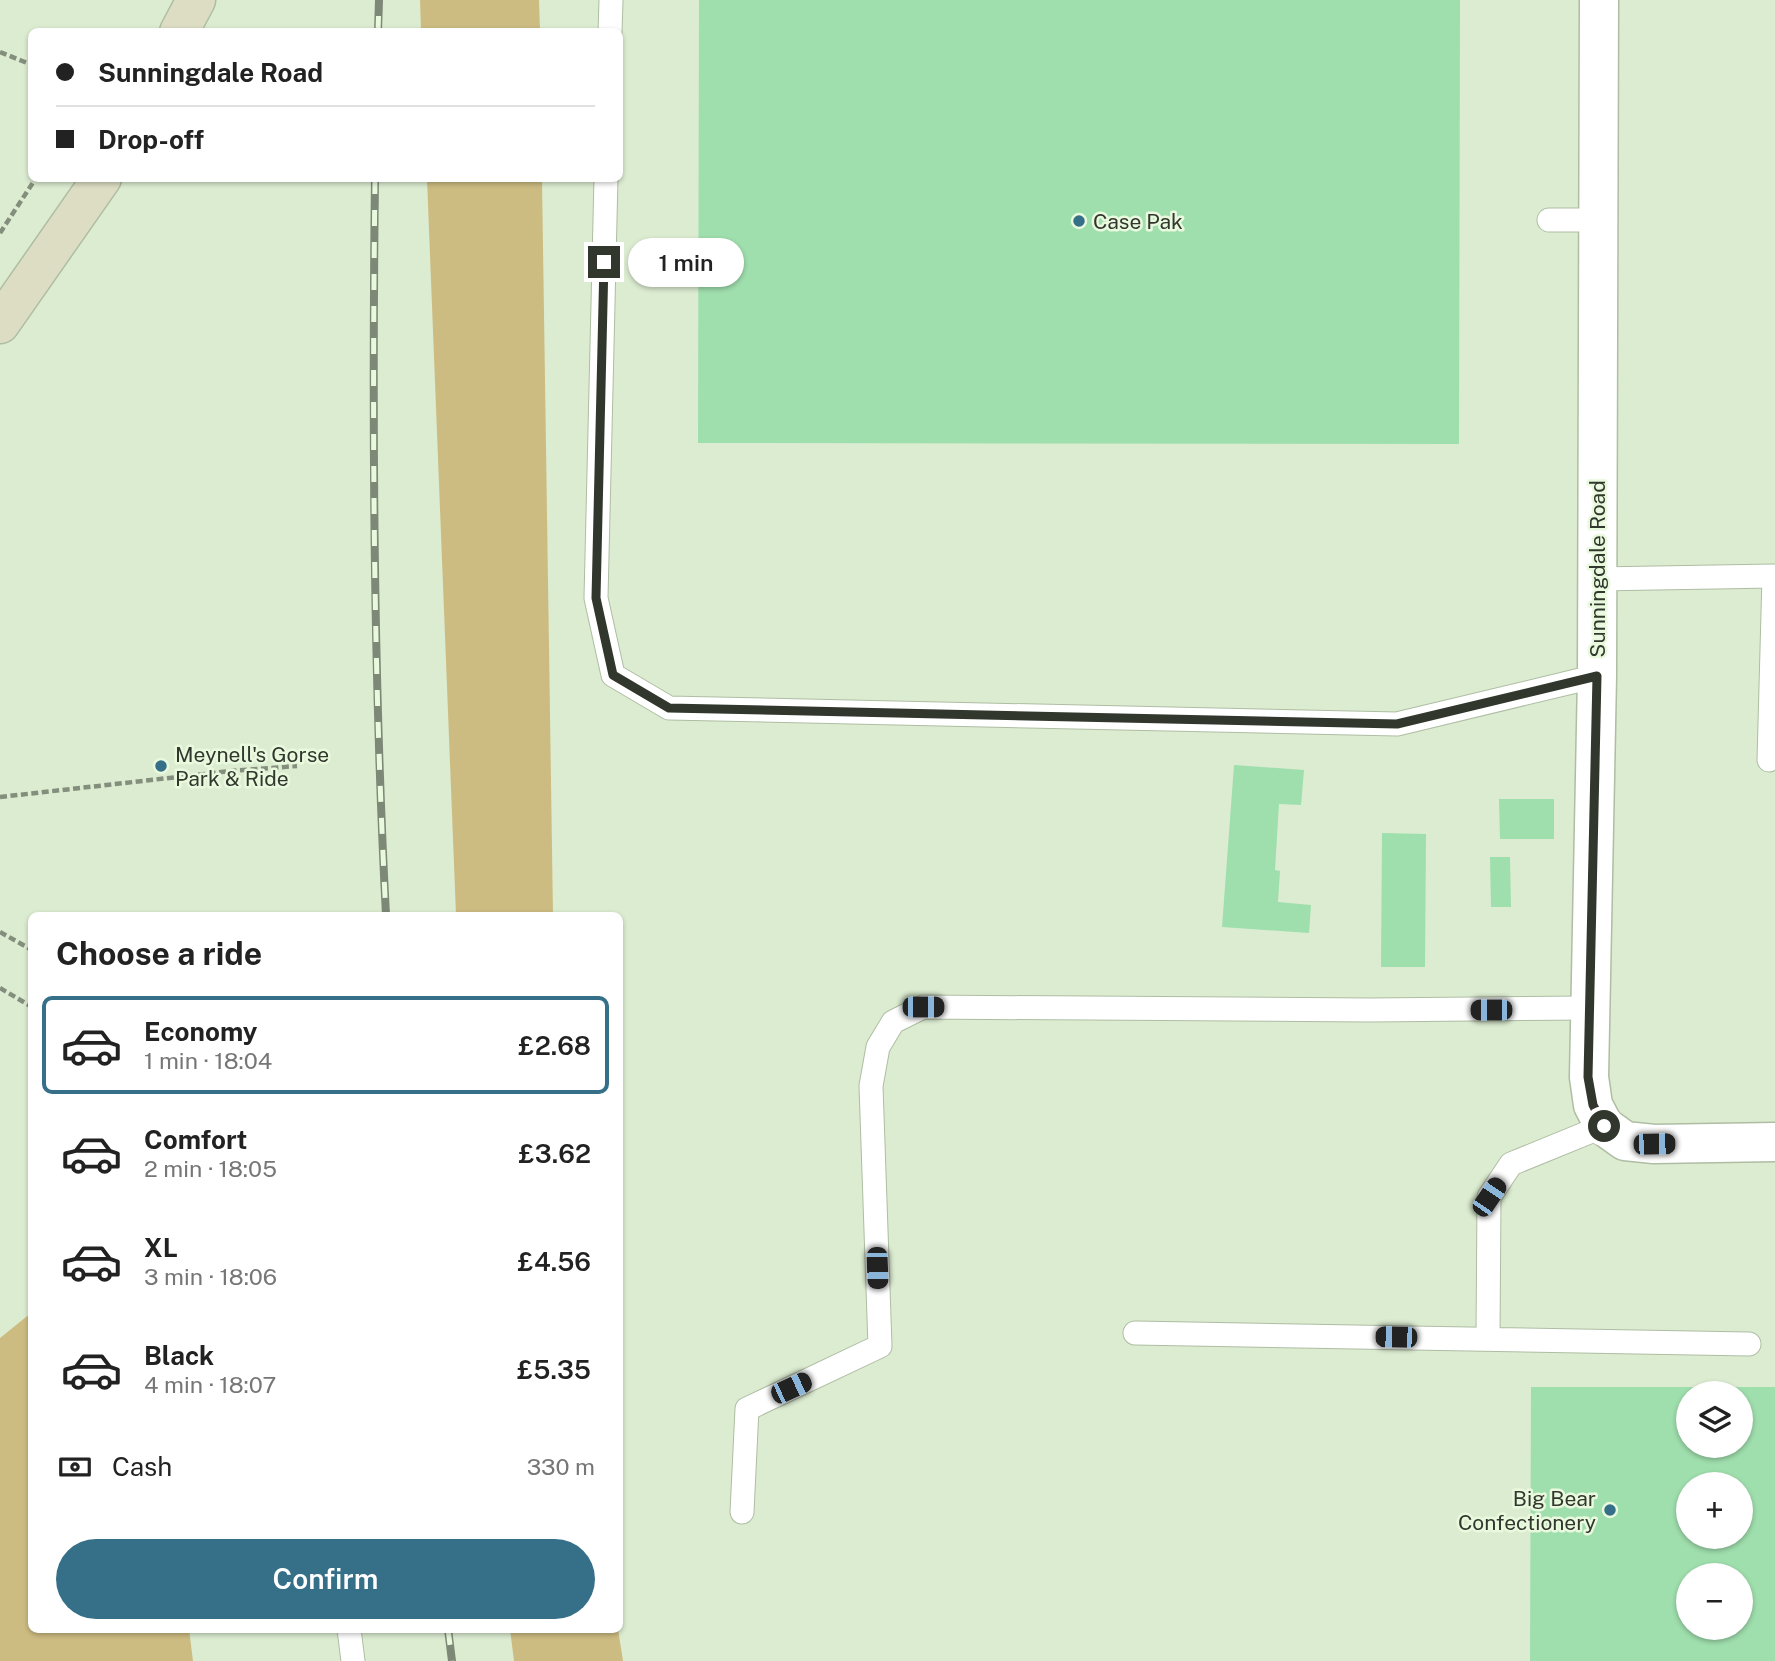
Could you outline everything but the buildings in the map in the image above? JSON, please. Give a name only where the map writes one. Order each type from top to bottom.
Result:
[{"type":"main road","points":[[181,28],[196,0]]},
{"type":"main road","points":[[0,324],[99,182]]},
{"type":"street","name":"Sunningdale Road","points":[[1599,0],[1597,676],[1588,1077],[1593,1105],[1604,1126]]},
{"type":"street","points":[[1604,1126],[1625,1141],[1654,1144],[1775,1142]]},
{"type":"lane","points":[[610,28],[611,0]]},
{"type":"lane","points":[[606,182],[596,598],[613,675],[669,708],[1397,724],[1597,676]]},
{"type":"lane","points":[[1549,220],[1598,220]]},
{"type":"lane","points":[[1597,579],[1774,576],[1769,760]]},
{"type":"lane","points":[[741,1512],[747,1409],[880,1346],[871,1086],[878,1047],[893,1022],[923,1007],[1370,1010],[1589,1008]]},
{"type":"lane","points":[[1488,1339],[1489,1197],[1511,1164],[1604,1126]]},
{"type":"lane","points":[[1135,1333],[1749,1344]]},
{"type":"lane","points":[[350,1633],[354,1661]]},
{"type":"path","points":[[0,52],[28,63]]},
{"type":"path","points":[[0,233],[33,182]]},
{"type":"path","points":[[0,797],[297,766]]},
{"type":"path","points":[[0,932],[28,948]]},
{"type":"path","points":[[0,988],[28,1005]]},
{"type":"shaded area","points":[[420,0],[539,0],[540,28],[421,28]]},
{"type":"shaded area","points":[[427,182],[542,182],[553,912],[456,912]]},
{"type":"shaded area","points":[[28,1315],[28,1633],[190,1633],[193,1661],[0,1661],[0,1338]]},
{"type":"shaded area","points":[[510,1633],[619,1633],[623,1661],[514,1661]]},
{"type":"railway","points":[[378,28],[379,0]]},
{"type":"railway","points":[[375,182],[375,547],[378,731],[386,912]]},
{"type":"railway","points":[[448,1633],[452,1661]]},
{"type":"place","name":"Case Pak","points":[[1079,221]]},
{"type":"place","name":"Meynell's Gorse Park & Ride","points":[[161,766]]},
{"type":"place","name":"Big Bear Confectionery","points":[[1610,1510]]},
{"type":"route","points":[[604,262],[596,598],[613,675],[669,708],[1397,724],[1597,676],[1588,1077],[1593,1105],[1604,1126]]}]
